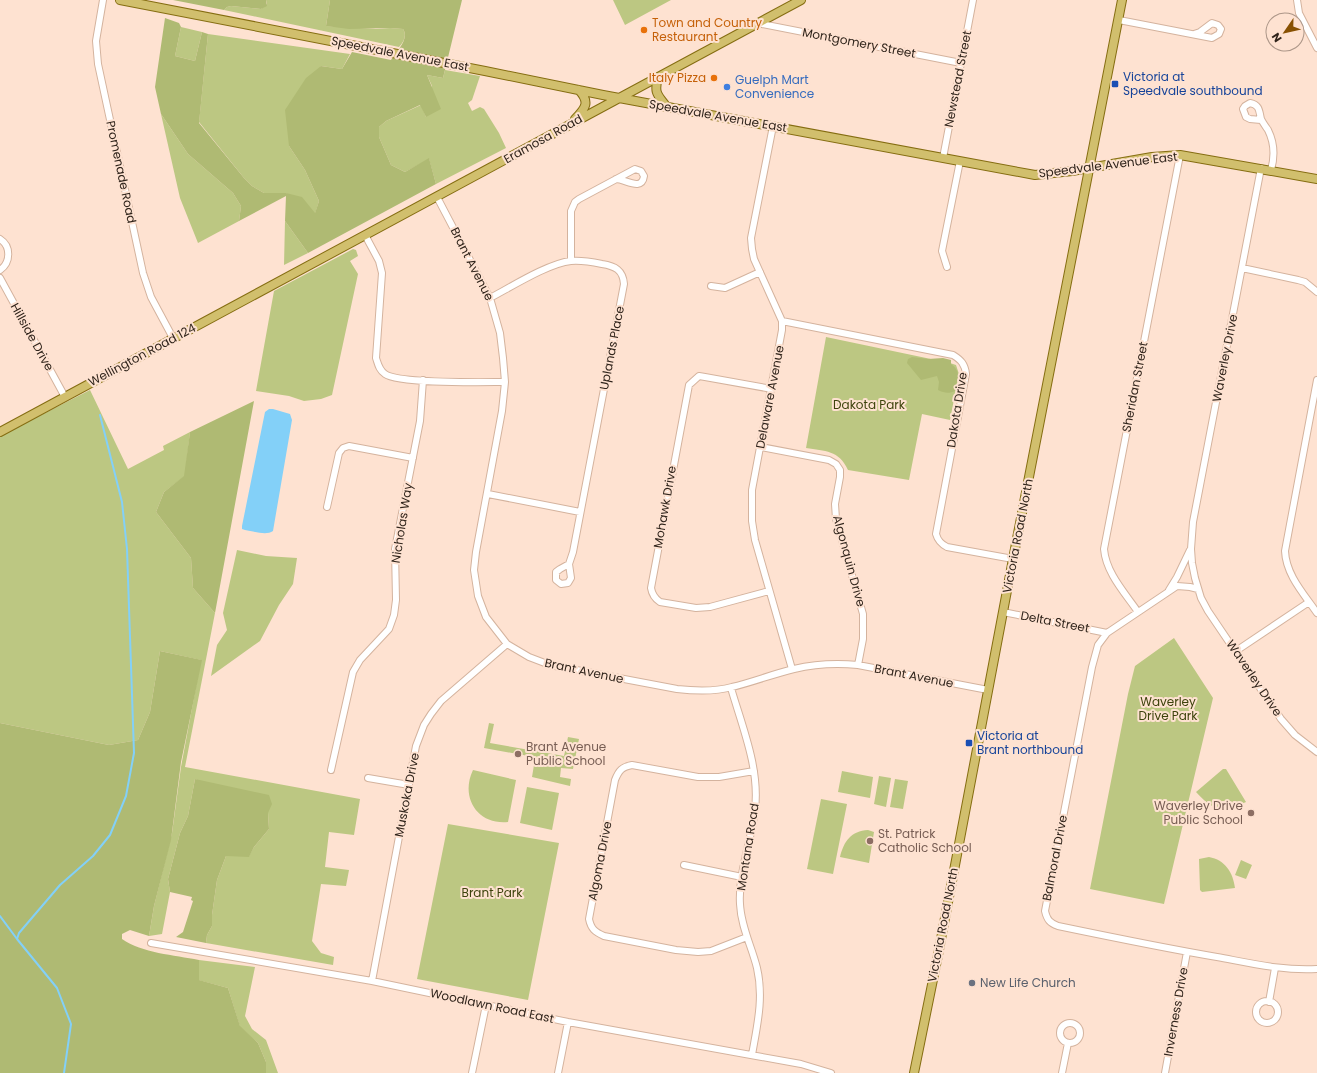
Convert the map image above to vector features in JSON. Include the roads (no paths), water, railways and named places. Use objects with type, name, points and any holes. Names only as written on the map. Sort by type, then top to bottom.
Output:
[{"type":"main road","name":"Speedvale Avenue East","points":[[120,0],[485,70],[619,98],[1035,175],[1089,169],[1152,158],[1180,155],[1317,179]]},
{"type":"main road","name":"Eramosa Road","points":[[284,278],[801,0]]},
{"type":"main road","name":"Victoria Road North","points":[[914,1073],[942,937],[988,690],[1122,0]]},
{"type":"main road","points":[[658,77],[655,88],[658,96],[666,106]]},
{"type":"main road","points":[[570,124],[585,108],[586,102],[584,96],[579,90]]},
{"type":"main road","name":"Wellington Road 124","points":[[0,432],[284,278]]},
{"type":"street","name":"Promenade Road","points":[[103,0],[96,41],[98,64],[143,273],[151,297],[173,338]]},
{"type":"street","name":"Newstead Street","points":[[943,158],[973,0]]},
{"type":"street","points":[[1297,0],[1300,12],[1317,48]]},
{"type":"street","points":[[1118,20],[1194,34]]},
{"type":"street","name":"Montgomery Street","points":[[758,23],[961,63]]},
{"type":"street","points":[[1261,120],[1272,141],[1274,153],[1271,170]]},
{"type":"street","name":"Delaware Avenue","points":[[773,126],[752,238],[752,249],[754,259],[782,321],[781,341],[752,490],[752,521],[754,540],[792,669]]},
{"type":"street","name":"Sheridan Street","points":[[1138,612],[1109,570],[1105,560],[1104,549],[1180,155]]},
{"type":"street","points":[[947,267],[942,251],[960,161]]},
{"type":"street","name":"Waverley Drive","points":[[1261,168],[1194,516],[1191,549],[1193,569],[1198,589],[1208,611],[1280,719],[1295,734],[1317,752]]},
{"type":"street","points":[[571,260],[571,211],[575,202],[616,179]]},
{"type":"street","name":"Brant Avenue","points":[[437,197],[490,298],[500,333],[504,358],[505,382],[502,411],[474,570],[478,596],[486,618],[507,644],[529,657],[550,665],[677,689],[707,691],[730,688],[792,669],[841,663],[988,690]]},
{"type":"street","points":[[365,235],[378,261],[382,273],[376,358],[379,367],[385,374],[395,377],[423,380],[505,382]]},
{"type":"street","points":[[0,239],[7,246],[8,254],[7,261],[0,270]]},
{"type":"street","name":"Uplands Place","points":[[490,298],[553,265],[571,260],[613,266],[622,273],[624,284],[573,552],[569,564]]},
{"type":"street","points":[[1242,268],[1298,280],[1317,292]]},
{"type":"street","points":[[711,286],[725,288],[760,272]]},
{"type":"street","name":"Hillside Drive","points":[[0,278],[65,397]]},
{"type":"street","name":"Dakota Drive","points":[[782,321],[953,355],[964,364],[966,374],[936,534],[938,540],[947,547],[1013,560]]},
{"type":"street","name":"Mohawk Drive","points":[[769,591],[725,604],[696,608],[660,602],[655,599],[651,588],[689,385],[699,376],[705,376],[772,390]]},
{"type":"street","name":"Nicholas Way","points":[[331,770],[353,672],[360,660],[389,629],[394,615],[396,600],[395,549],[420,421],[423,380]]},
{"type":"street","points":[[1317,380],[1285,551],[1289,571],[1317,613]]},
{"type":"street","points":[[327,507],[339,453],[343,448],[349,446],[413,458]]},
{"type":"street","name":"Algonquin Drive","points":[[761,447],[829,460],[836,464],[840,470],[835,504],[836,519],[863,614],[863,639],[858,665]]},
{"type":"street","points":[[488,494],[580,512]]},
{"type":"street","name":"Waverley Drive","points":[[1168,591],[1191,549]]},
{"type":"street","name":"Balmoral Drive","points":[[1198,589],[1176,586],[1107,633],[1098,645],[1092,667],[1045,911],[1046,916],[1052,924],[1058,926],[1187,952],[1276,968],[1303,970],[1317,969]]},
{"type":"street","points":[[1236,651],[1309,602]]},
{"type":"street","name":"Delta Street","points":[[1004,612],[1107,633]]},
{"type":"street","name":"Muskoka Drive","points":[[372,981],[416,746],[424,725],[441,701],[507,644]]},
{"type":"street","name":"Montana Road","points":[[730,688],[754,771],[756,793],[755,809],[742,877],[740,904],[747,937],[757,968],[760,986],[760,1006],[752,1055]]},
{"type":"street","name":"Algoma Drive","points":[[747,937],[710,950],[687,951],[604,936],[592,929],[589,920],[615,780],[619,771],[624,766],[632,765],[707,778],[754,771]]},
{"type":"street","points":[[368,778],[409,785]]},
{"type":"street","points":[[684,865],[742,877]]},
{"type":"street","name":"Woodlawn Road East","points":[[151,944],[372,981],[568,1022],[801,1064],[831,1073]]},
{"type":"street","name":"Inverness Drive","points":[[1165,1073],[1187,952]]},
{"type":"street","points":[[1269,1002],[1276,968]]},
{"type":"street","points":[[472,1073],[486,1004]]},
{"type":"street","points":[[558,1073],[568,1022]]},
{"type":"street","points":[[1062,1073],[1068,1043]]},
{"type":"water","points":[[269,409],[290,414],[292,420],[273,531],[263,533],[242,529],[242,526],[265,412]]},
{"type":"waterway","points":[[17,939],[19,933],[60,885],[93,856],[110,835],[126,796],[134,753],[127,549],[122,502],[100,415]]},
{"type":"waterway","points":[[0,916],[57,988],[71,1024],[64,1073]]},
{"type":"place","name":"Town and Country Restaurant","points":[[644,30]]},
{"type":"place","name":"Italy Pizza","points":[[714,78]]},
{"type":"place","name":"Victoria at Speedvale southbound","points":[[1115,84]]},
{"type":"place","name":"Guelph Mart Convenience","points":[[727,87]]},
{"type":"place","name":"Victoria at Brant northbound","points":[[969,743]]},
{"type":"place","name":"Brant Avenue Public School","points":[[518,754]]},
{"type":"place","name":"Waverley Drive Public School","points":[[1251,813]]},
{"type":"place","name":"St. Patrick Catholic School","points":[[870,841]]},
{"type":"place","name":"New Life Church","points":[[972,983]]},
{"type":"park label","name":"Dakota Park","points":[[869,405]]},
{"type":"park label","name":"Waverley Drive Park","points":[[1168,709]]},
{"type":"park label","name":"Brant Park","points":[[492,893]]}]
